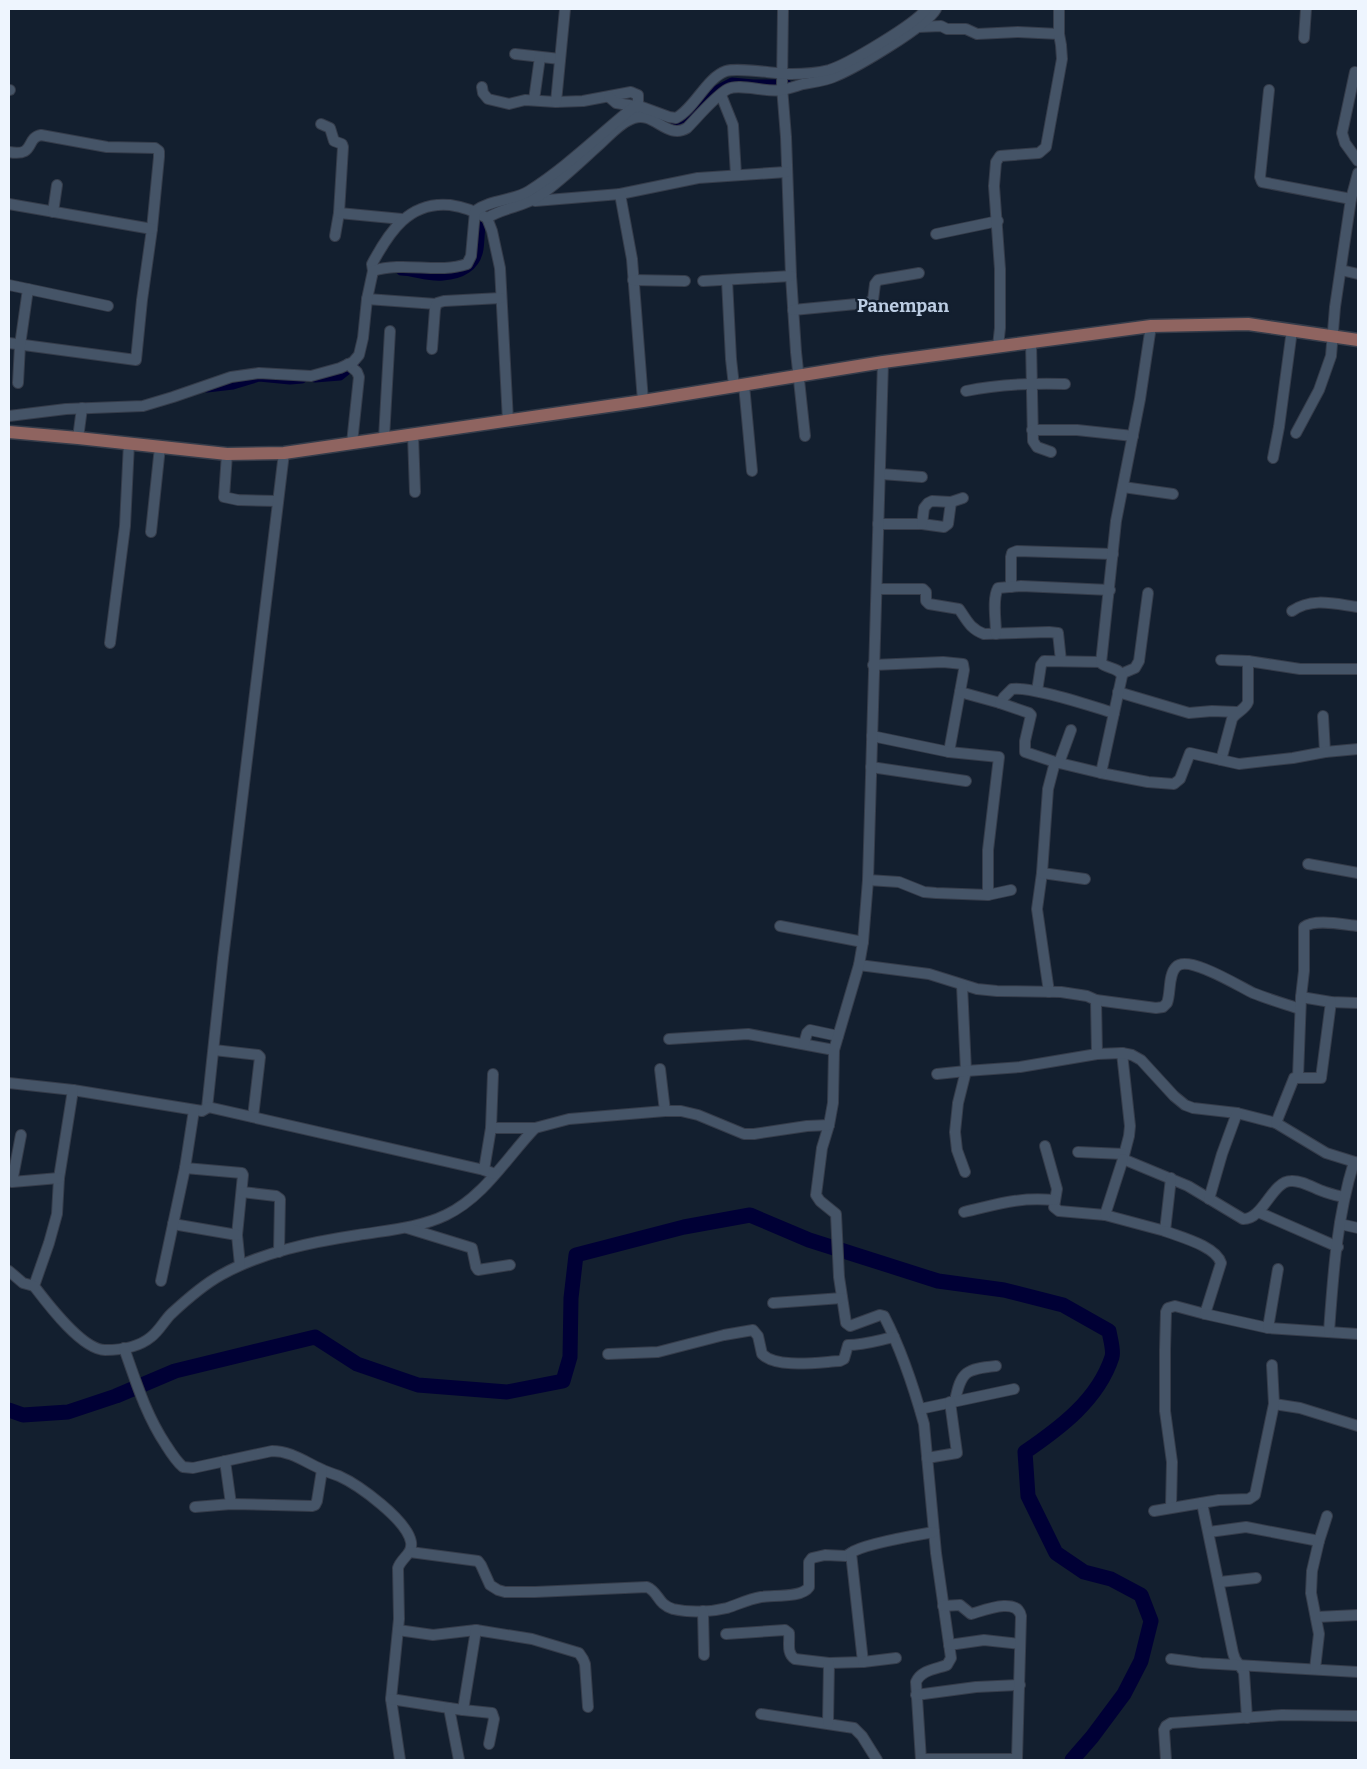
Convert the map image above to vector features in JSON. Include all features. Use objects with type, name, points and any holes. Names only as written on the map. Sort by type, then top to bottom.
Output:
[{"type":"main road","points":[[13,423],[78,438],[227,454],[284,454],[643,401],[883,362],[1151,326],[1248,324],[1358,340]]},
{"type":"street","points":[[556,102],[565,9]]},
{"type":"street","points":[[784,9],[782,82],[791,276],[805,436]]},
{"type":"street","points":[[482,87],[485,97],[509,104],[534,100],[556,102],[583,101],[609,97],[616,103],[638,111],[676,118],[716,78],[726,71],[782,82],[837,76],[877,49],[914,21],[926,9]]},
{"type":"street","points":[[638,111],[672,131],[681,131],[687,128],[728,89],[736,87],[764,91],[782,82],[829,70],[877,49],[918,27],[932,16],[936,9]]},
{"type":"street","points":[[998,346],[1000,328],[1000,269],[994,186],[998,158],[1010,154],[1039,153],[1046,147],[1062,59],[1059,9]]},
{"type":"street","points":[[1304,38],[1306,9]]},
{"type":"street","points":[[918,27],[941,26],[947,29],[966,29],[978,34],[1018,32],[1059,34]]},
{"type":"street","points":[[516,54],[560,59]]},
{"type":"street","points":[[534,100],[540,57]]},
{"type":"street","points":[[1355,72],[1342,133],[1345,143],[1358,161]]},
{"type":"street","points":[[1269,90],[1260,177],[1262,182],[1351,199]]},
{"type":"street","points":[[721,95],[733,125],[736,175]]},
{"type":"street","points":[[532,201],[553,186],[638,111]]},
{"type":"street","points":[[373,271],[391,266],[429,267],[467,264],[471,256],[481,215],[487,204],[512,198],[529,191],[638,111]]},
{"type":"street","points":[[321,124],[330,128],[334,141],[342,144],[344,147],[339,213],[335,236]]},
{"type":"street","points":[[9,152],[24,153],[37,136],[42,135],[107,146],[157,149],[160,157],[136,360],[9,343]]},
{"type":"street","points":[[351,367],[359,355],[372,299],[373,271],[371,266],[402,219],[420,208],[434,204],[454,206],[481,215],[532,201],[620,194],[698,178],[786,172]]},
{"type":"street","points":[[1296,433],[1319,390],[1329,365],[1341,270],[1353,218],[1351,199],[1358,173]]},
{"type":"street","points":[[52,212],[57,185]]},
{"type":"street","points":[[620,194],[632,259],[643,401]]},
{"type":"street","points":[[9,204],[152,229]]},
{"type":"street","points":[[339,213],[402,219]]},
{"type":"street","points":[[481,215],[499,259],[508,421]]},
{"type":"street","points":[[936,234],[998,221]]},
{"type":"street","points":[[1341,270],[1358,274]]},
{"type":"street","points":[[793,310],[868,303],[873,300],[875,284],[878,280],[919,273]]},
{"type":"street","points":[[703,281],[791,276]]},
{"type":"street","points":[[634,280],[685,281]]},
{"type":"street","points":[[727,280],[731,359],[739,386],[752,472]]},
{"type":"street","points":[[9,285],[108,306]]},
{"type":"street","points":[[18,383],[20,345],[28,289]]},
{"type":"street","points":[[372,299],[436,304],[444,301],[501,298]]},
{"type":"street","points":[[432,349],[436,304]]},
{"type":"street","points":[[1101,662],[1116,521],[1134,436],[1151,326]]},
{"type":"street","points":[[1272,458],[1279,427],[1292,330]]},
{"type":"street","points":[[384,438],[390,331]]},
{"type":"street","points":[[1031,342],[1032,430],[1034,444],[1051,452]]},
{"type":"street","points":[[883,362],[868,880],[863,942],[859,965],[834,1050],[833,1103],[822,1148],[816,1195],[820,1201],[836,1213],[838,1267],[848,1325],[852,1326],[883,1314],[894,1337],[924,1424],[934,1532],[943,1606],[949,1645],[950,1658],[949,1664],[920,1675],[916,1682],[921,1760],[1019,1760],[1022,1616],[1020,1610],[1014,1606],[1006,1606],[971,1614],[960,1604],[943,1606]]},
{"type":"street","points":[[13,423],[82,411],[143,406],[231,377],[259,373],[311,376],[351,367]]},
{"type":"street","points":[[351,367],[358,374],[359,380],[352,443]]},
{"type":"street","points":[[966,391],[990,386],[1032,383],[1065,384]]},
{"type":"street","points":[[78,438],[82,411]]},
{"type":"street","points":[[1032,430],[1077,430],[1134,436]]},
{"type":"street","points":[[414,435],[415,492]]},
{"type":"street","points":[[110,643],[125,526],[129,443]]},
{"type":"street","points":[[151,532],[160,447]]},
{"type":"street","points":[[227,454],[224,497],[238,500],[278,501]]},
{"type":"street","points":[[9,1083],[73,1090],[194,1110],[204,1110],[208,1106],[222,958],[284,454]]},
{"type":"street","points":[[881,474],[922,476]]},
{"type":"street","points":[[1123,488],[1172,494]]},
{"type":"street","points":[[922,524],[924,508],[928,503],[951,502],[963,498]]},
{"type":"street","points":[[878,524],[922,524],[941,528],[947,526],[951,502]]},
{"type":"street","points":[[1011,587],[1011,555],[1017,551],[1113,554]]},
{"type":"street","points":[[996,634],[997,590],[1000,587],[1110,590]]},
{"type":"street","points":[[877,590],[923,590],[926,592],[926,601],[929,604],[958,608],[969,625],[977,632],[984,634],[1058,633],[1061,661]]},
{"type":"street","points":[[1121,674],[1135,668],[1139,661],[1148,593]]},
{"type":"street","points":[[1292,611],[1299,606],[1323,602],[1358,607]]},
{"type":"street","points":[[1037,691],[1042,662],[1046,660],[1101,662],[1103,665],[1118,670],[1121,674]]},
{"type":"street","points":[[1221,660],[1300,669],[1358,669]]},
{"type":"street","points":[[1221,760],[1232,720],[1237,712],[1246,706],[1248,702],[1248,662]]},
{"type":"street","points":[[873,665],[962,663],[964,667],[949,752]]},
{"type":"street","points":[[1100,772],[1121,674]]},
{"type":"street","points":[[1000,703],[1015,688],[1037,691],[1114,712]]},
{"type":"street","points":[[960,692],[1029,712],[1031,715],[1025,741],[1025,752],[1057,763],[1148,782],[1176,783],[1180,779],[1189,753],[1239,764],[1250,764],[1325,752],[1358,749]]},
{"type":"street","points":[[1118,692],[1190,713],[1212,711],[1237,712]]},
{"type":"street","points":[[1323,716],[1325,752]]},
{"type":"street","points":[[1049,992],[1037,909],[1042,872],[1048,789],[1071,730]]},
{"type":"street","points":[[872,736],[949,752],[997,756],[1000,758],[988,850],[988,895]]},
{"type":"street","points":[[871,767],[966,781]]},
{"type":"street","points":[[1308,864],[1358,872]]},
{"type":"street","points":[[1042,872],[1085,879]]},
{"type":"street","points":[[868,880],[899,882],[928,892],[988,895],[1011,890]]},
{"type":"street","points":[[1298,1077],[1305,926],[1318,923],[1358,926]]},
{"type":"street","points":[[780,926],[863,942]]},
{"type":"street","points":[[859,965],[928,974],[962,985],[997,991],[1075,994],[1096,1000],[1156,1008],[1167,1004],[1174,969],[1186,963],[1200,967],[1254,993],[1300,1010]]},
{"type":"street","points":[[962,985],[966,1071],[958,1103],[955,1132],[957,1150],[965,1172]]},
{"type":"street","points":[[1301,997],[1331,1002],[1358,1002]]},
{"type":"street","points":[[1096,1000],[1097,1054]]},
{"type":"street","points":[[1276,1123],[1293,1079],[1298,1077],[1321,1078],[1331,1002]]},
{"type":"street","points":[[804,1044],[807,1033],[810,1030],[838,1036]]},
{"type":"street","points":[[669,1039],[748,1034],[834,1050]]},
{"type":"street","points":[[214,1050],[258,1055],[260,1057],[253,1117]]},
{"type":"street","points":[[937,1074],[1020,1068],[1097,1054],[1122,1053],[1132,1055],[1141,1060],[1174,1096],[1185,1105],[1193,1108],[1237,1113],[1276,1123],[1326,1153],[1356,1162],[1344,1197],[1329,1332]]},
{"type":"street","points":[[1105,1215],[1129,1136],[1130,1126],[1122,1053]]},
{"type":"street","points":[[660,1069],[665,1111]]},
{"type":"street","points":[[484,1170],[491,1128],[493,1074]]},
{"type":"street","points":[[34,1286],[57,1214],[59,1178],[73,1090]]},
{"type":"street","points":[[208,1106],[495,1174]]},
{"type":"street","points":[[161,1281],[185,1168],[194,1110]]},
{"type":"street","points":[[491,1128],[535,1128],[569,1119],[665,1111],[681,1111],[698,1115],[744,1134],[829,1125]]},
{"type":"street","points":[[1209,1199],[1222,1154],[1237,1113]]},
{"type":"street","points":[[9,1271],[23,1283],[34,1286],[60,1318],[87,1344],[101,1350],[124,1348],[139,1344],[151,1337],[188,1298],[220,1275],[240,1265],[279,1252],[328,1240],[407,1228],[447,1215],[467,1201],[495,1174],[535,1128]]},
{"type":"street","points":[[21,1135],[10,1182],[59,1178]]},
{"type":"street","points":[[1045,1146],[1057,1189],[1054,1207],[1059,1211],[1105,1215],[1165,1232],[1203,1246],[1220,1260],[1220,1268],[1205,1314]]},
{"type":"street","points":[[1078,1152],[1123,1156],[1171,1178],[1243,1219],[1251,1218],[1288,1181],[1295,1181],[1326,1193],[1344,1197]]},
{"type":"street","points":[[185,1168],[242,1173],[244,1178],[236,1234],[240,1265]]},
{"type":"street","points":[[1165,1232],[1171,1178]]},
{"type":"street","points":[[242,1192],[276,1196],[280,1199],[279,1252]]},
{"type":"street","points":[[964,1212],[1012,1200],[1032,1198],[1054,1200]]},
{"type":"street","points":[[1258,1212],[1338,1246]]},
{"type":"street","points":[[173,1224],[236,1234]]},
{"type":"street","points":[[1340,1224],[1358,1228]]},
{"type":"street","points":[[407,1228],[472,1248],[478,1270],[510,1265]]},
{"type":"street","points":[[1268,1328],[1278,1269]]},
{"type":"street","points":[[773,1303],[842,1298]]},
{"type":"street","points":[[1171,1507],[1172,1462],[1166,1411],[1166,1312],[1170,1307],[1175,1306],[1268,1328],[1358,1334]]},
{"type":"street","points":[[608,1354],[658,1352],[724,1335],[753,1330],[758,1336],[762,1354],[770,1359],[788,1363],[840,1361],[844,1359],[848,1345],[859,1346],[894,1337]]},
{"type":"street","points":[[124,1348],[140,1396],[149,1416],[164,1442],[183,1467],[193,1468],[272,1451],[293,1455],[355,1486],[388,1510],[408,1534],[411,1541],[410,1552],[398,1568],[398,1630],[391,1699],[400,1760]]},
{"type":"street","points":[[1154,1511],[1202,1502],[1242,1500],[1256,1495],[1274,1404],[1272,1365]]},
{"type":"street","points":[[927,1458],[957,1454],[952,1401],[959,1382],[965,1373],[977,1368],[996,1366]]},
{"type":"street","points":[[920,1408],[1014,1388]]},
{"type":"street","points":[[1274,1404],[1300,1408],[1358,1426]]},
{"type":"street","points":[[225,1461],[231,1504]]},
{"type":"street","points":[[195,1507],[231,1504],[314,1506],[317,1501],[322,1470]]},
{"type":"street","points":[[1202,1502],[1220,1582],[1233,1653],[1236,1662],[1240,1664],[1245,1680],[1247,1718]]},
{"type":"street","points":[[1315,1669],[1319,1634],[1310,1593],[1313,1565],[1327,1516]]},
{"type":"street","points":[[1209,1532],[1246,1527],[1319,1541]]},
{"type":"street","points":[[410,1552],[478,1561],[482,1565],[490,1585],[498,1590],[535,1592],[648,1587],[653,1590],[659,1601],[672,1608],[685,1611],[703,1611],[722,1609],[761,1597],[803,1592],[809,1587],[810,1562],[812,1558],[825,1555],[846,1556],[855,1550],[867,1546],[934,1532]]},
{"type":"street","points":[[851,1553],[863,1662]]},
{"type":"street","points":[[1220,1582],[1256,1578]]},
{"type":"street","points":[[703,1611],[704,1655]]},
{"type":"street","points":[[1316,1617],[1358,1615]]},
{"type":"street","points":[[398,1630],[433,1635],[476,1630],[532,1639],[580,1654],[584,1664],[588,1707]]},
{"type":"street","points":[[463,1710],[476,1630]]},
{"type":"street","points":[[726,1634],[785,1630],[789,1632],[789,1651],[792,1657],[800,1660],[830,1663],[896,1658]]},
{"type":"street","points":[[949,1645],[984,1640],[1020,1644]]},
{"type":"street","points":[[1171,1659],[1201,1663],[1358,1672]]},
{"type":"street","points":[[828,1723],[830,1663]]},
{"type":"street","points":[[916,1696],[976,1687],[1020,1685]]},
{"type":"street","points":[[391,1699],[492,1713],[494,1719],[489,1744]]},
{"type":"street","points":[[449,1708],[459,1760]]},
{"type":"street","points":[[761,1714],[849,1727],[858,1732],[877,1760]]},
{"type":"street","points":[[1166,1760],[1164,1730],[1168,1724],[1193,1720],[1282,1715],[1358,1716]]},
{"type":"waterway","points":[[655,117],[671,124],[685,122],[713,92],[732,82],[787,84]]},
{"type":"waterway","points":[[401,271],[438,276],[456,274],[467,269],[475,261],[479,249],[481,224],[485,211],[507,203]]},
{"type":"waterway","points":[[315,378],[340,376],[355,364]]},
{"type":"waterway","points":[[207,388],[233,385],[259,377],[290,380],[302,379]]},
{"type":"waterway","points":[[9,1410],[23,1415],[68,1412],[116,1396],[175,1371],[315,1337],[357,1364],[418,1385],[507,1392],[563,1381],[570,1357],[571,1298],[576,1255],[684,1227],[750,1215],[809,1240],[938,1281],[1004,1290],[1063,1305],[1109,1331],[1112,1357],[1106,1372],[1088,1400],[1064,1423],[1025,1452],[1028,1496],[1056,1553],[1084,1572],[1111,1579],[1141,1595],[1151,1621],[1141,1661],[1124,1694],[1072,1760]]},
{"type":"district","name":"Panempan","points":[[903,306]]}]
